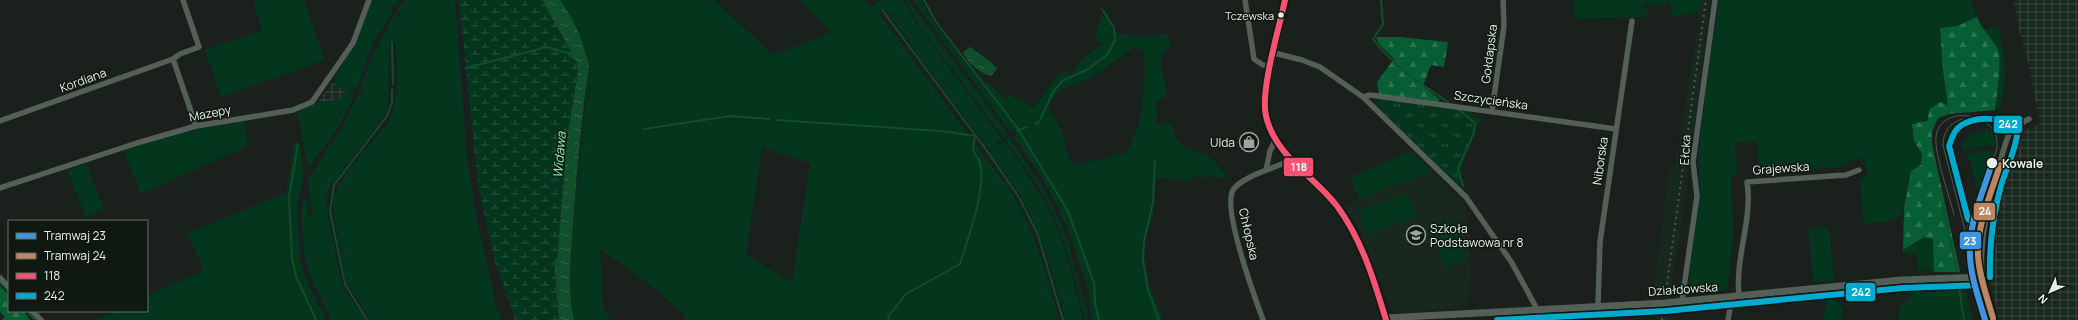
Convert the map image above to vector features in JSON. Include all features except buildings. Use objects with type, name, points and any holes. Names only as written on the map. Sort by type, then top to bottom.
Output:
[{"type":"street","name":"Kordiana","points":[[0,121],[173,59],[180,54],[199,47],[183,0]]},
{"type":"street","name":"Mazepy","points":[[0,188],[137,143],[196,126],[293,110],[312,102],[353,43],[369,0]]},
{"type":"street","points":[[1245,0],[1254,59],[1263,65],[1271,66]]},
{"type":"street","points":[[1285,0],[1264,97],[1264,110],[1269,131],[1275,141],[1290,158],[1336,205],[1347,222],[1366,259],[1386,319]]},
{"type":"street","name":"Gołdapska","points":[[1492,112],[1504,26],[1503,0]]},
{"type":"street","name":"Ełcka","points":[[1682,301],[1697,196],[1693,162],[1715,0]]},
{"type":"street","name":"Niborska","points":[[1598,305],[1600,242],[1632,21]]},
{"type":"street","points":[[1274,53],[1302,60],[1320,67],[1363,97],[1466,197],[1508,257],[1539,310],[1543,320]]},
{"type":"street","points":[[173,59],[196,126]]},
{"type":"street","name":"Szczycieńska","points":[[1363,97],[1370,95],[1616,129]]},
{"type":"street","points":[[1993,320],[1982,276],[1981,254],[1984,221],[2012,128],[2029,119]]},
{"type":"street","points":[[1266,170],[1270,151],[1275,141]]},
{"type":"street","name":"Chłopska","points":[[1263,320],[1236,236],[1230,198],[1233,190],[1239,183],[1284,163],[1290,158]]},
{"type":"street","name":"Grajewska","points":[[1735,296],[1747,206],[1747,182],[1846,176],[1859,170]]},
{"type":"street","name":"Działdowska","points":[[1386,319],[1682,301],[1902,280],[1982,276]]},
{"type":"street","points":[[0,278],[8,286]]},
{"type":"street","points":[[1728,320],[1735,296]]},
{"type":"street","points":[[33,312],[41,320]]},
{"type":"shaded area","points":[[1702,0],[1710,0],[1686,195],[1670,297],[1655,298],[1655,285],[1669,167],[1675,167]]},
{"type":"shaded area","points":[[2013,0],[2078,0],[2078,320],[1999,320],[1990,281],[1988,260],[1991,221],[1997,197],[2005,191],[2005,185],[2002,180],[2014,140],[2022,130],[2040,124],[2027,57]]},
{"type":"shaded area","points":[[333,82],[346,91],[341,99],[317,103]]},
{"type":"shaded area","name":"Szkoła Podstawowa nr 8","points":[[1411,151],[1464,204],[1469,229],[1471,265],[1468,305],[1462,304],[1461,308],[1393,313],[1360,231],[1344,205],[1359,199],[1350,177]]},
{"type":"shaded area","points":[[1657,306],[1672,306],[1670,320],[1655,320]]},
{"type":"green space","points":[[253,0],[304,0],[325,60],[221,97],[205,50],[262,31]]},
{"type":"green space","points":[[371,0],[400,0],[396,7],[395,4],[391,4],[392,13],[373,44],[356,89],[350,88],[350,90],[355,92],[341,122],[310,166],[308,166],[297,112],[314,104],[341,99],[346,91],[333,82],[359,34]]},
{"type":"green space","points":[[404,0],[455,0],[467,157],[476,214],[497,309],[502,320],[371,320],[346,282],[335,223],[333,206],[335,193],[348,170],[391,119],[397,92],[396,43],[389,44],[388,108],[385,115],[330,187],[327,194],[327,210],[342,286],[365,320],[331,320],[311,278],[305,259],[301,216],[303,197],[306,200],[308,217],[312,215],[308,181],[345,123],[359,93],[364,95],[365,93],[359,90],[372,57],[395,13],[401,18],[403,16],[396,11]]},
{"type":"green space","points":[[459,0],[542,0],[576,60],[578,71],[568,132],[557,258],[554,261],[559,320],[515,320],[494,259],[478,184]]},
{"type":"green space","points":[[560,0],[714,0],[773,55],[833,32],[799,0],[864,0],[871,7],[881,0],[904,0],[917,25],[1002,139],[995,144],[997,146],[1004,141],[1045,203],[1063,245],[1083,320],[1065,320],[1053,275],[1037,230],[1020,195],[989,151],[993,148],[988,149],[886,10],[879,14],[1014,196],[1029,226],[1041,256],[1059,320],[684,320],[686,316],[652,286],[600,249],[603,304],[610,320],[574,320],[571,308],[570,280],[576,194],[589,67],[567,9]],"holes":[[[762,147],[810,163],[792,282],[746,255]]]},
{"type":"green space","points":[[906,0],[908,0],[990,109],[1008,135],[1004,138],[918,24]]},
{"type":"green space","points":[[913,0],[921,0],[927,12],[942,34],[984,85],[987,82],[1009,102],[1005,92],[1034,108],[1058,74],[1066,71],[1071,75],[1083,58],[1103,43],[1094,38],[1101,17],[1105,16],[1110,21],[1113,32],[1137,37],[1168,34],[1171,47],[1166,50],[1160,63],[1168,96],[1156,102],[1157,125],[1170,123],[1176,138],[1182,145],[1202,153],[1213,160],[1227,178],[1193,176],[1193,181],[1156,178],[1154,181],[1153,214],[1145,240],[1144,261],[1149,285],[1163,320],[1093,320],[1089,302],[1090,295],[1083,271],[1079,265],[1071,238],[1058,207],[1041,177],[1014,137],[1018,132],[1016,129],[1013,131],[1009,130]],"holes":[[[1135,47],[1144,51],[1145,76],[1140,117],[1137,130],[1126,153],[1074,165],[1068,155],[1062,132],[1049,108],[1054,96],[1065,88],[1091,78]]]},
{"type":"green space","points":[[1575,0],[1702,0],[1700,12],[1672,17],[1670,3],[1643,5],[1651,17],[1574,19]]},
{"type":"green space","points":[[1720,0],[1971,0],[1977,17],[1957,26],[1940,28],[1943,71],[1948,106],[1927,121],[1914,141],[1922,154],[1921,165],[1911,171],[1904,208],[1896,220],[1864,224],[1860,181],[1868,173],[1864,161],[1858,157],[1840,167],[1760,174],[1757,141],[1735,142],[1737,175],[1731,176],[1733,238],[1727,290],[1687,294],[1700,194],[1698,154],[1712,45]]},
{"type":"green space","points":[[1977,17],[1999,53],[1998,87],[1995,110],[1949,114],[1938,118],[1932,132],[1932,144],[1960,272],[1934,272],[1933,239],[1924,237],[1903,250],[1904,208],[1911,171],[1921,165],[1922,154],[1914,141],[1912,124],[1927,121],[1930,109],[1940,102],[1948,106],[1943,71],[1940,28],[1957,26]]},
{"type":"green space","points":[[1999,26],[2006,69],[2001,109],[1995,110],[1999,70],[1982,29]]},
{"type":"green space","points":[[1376,37],[1400,37],[1448,42],[1444,67],[1431,65],[1423,86],[1439,99],[1439,102],[1379,94],[1377,82],[1394,59],[1379,44]]},
{"type":"green space","points":[[1379,98],[1471,111],[1472,116],[1482,119],[1476,127],[1476,131],[1464,159],[1460,181],[1461,188],[1375,104]]},
{"type":"green space","points":[[1968,119],[1980,121],[1964,128],[1957,135],[1954,145],[1954,152],[1947,154],[1946,136],[1948,131],[1961,121]]},
{"type":"green space","points":[[244,121],[248,146],[141,194],[123,150],[207,126]]},
{"type":"green space","points":[[1986,130],[1992,130],[1996,141],[1995,147],[1990,145],[1963,150],[1962,144],[1969,135]]},
{"type":"green space","points":[[1009,137],[1047,194],[1067,238],[1089,320],[1085,320],[1069,259],[1053,215],[1037,185],[1005,140]]},
{"type":"green space","points":[[294,142],[300,143],[304,176],[297,206],[300,259],[305,276],[326,320],[95,320],[113,312],[148,312],[148,296],[204,270],[187,234],[279,195],[286,195]]},
{"type":"green space","points":[[1989,150],[1995,151],[1985,170],[1978,192],[1970,160],[1968,160],[1967,157],[1971,153]]},
{"type":"green space","points":[[1411,151],[1432,171],[1359,199],[1350,177]]},
{"type":"green space","points":[[86,163],[104,209],[86,217],[67,170]]},
{"type":"green space","points":[[1407,193],[1416,217],[1368,235],[1358,211]]},
{"type":"green space","points":[[1453,219],[1466,260],[1444,267],[1431,226]]},
{"type":"green space","points":[[1829,228],[1834,281],[1814,282],[1808,229]]},
{"type":"green space","points":[[1924,237],[1933,239],[1934,272],[1931,272],[1929,268],[1918,273],[1917,253],[1903,254],[1903,250]]},
{"type":"green space","points":[[1959,281],[1960,286],[1965,286],[1973,320],[1898,320],[1900,308],[1917,287]]},
{"type":"green space","points":[[0,286],[8,294],[8,312],[25,312],[30,320],[2,320],[5,317],[0,312]]},
{"type":"green space","points":[[1828,292],[1843,309],[1841,320],[1823,320]]},
{"type":"water","points":[[542,0],[560,0],[578,32],[589,67],[580,146],[571,261],[570,285],[574,320],[559,320],[554,261],[557,258],[568,132],[578,71],[576,60],[568,56],[569,52],[571,51]]},
{"type":"water","points":[[970,47],[988,59],[997,69],[991,76],[978,70],[968,60],[963,52]]},
{"type":"waterway","points":[[924,0],[936,22],[1018,129],[1068,211],[1094,283],[1095,303],[1099,320]]},
{"type":"waterway","points":[[1381,0],[1383,24],[1373,39],[1398,66],[1448,102]]},
{"type":"waterway","points":[[1035,124],[1039,122],[1053,92],[1062,81],[1088,69],[1107,55],[1115,40],[1114,28],[1102,9]]},
{"type":"waterway","points":[[883,11],[987,151],[1020,199],[1038,235],[1063,320]]},
{"type":"waterway","points":[[392,43],[393,84]]},
{"type":"waterway","points":[[466,68],[547,47],[571,54]]},
{"type":"waterway","points":[[367,320],[345,284],[330,211],[334,185],[387,116],[392,103],[392,90]]},
{"type":"waterway","points":[[1458,109],[1475,123],[1474,133],[1458,168],[1463,186]]},
{"type":"waterway","points":[[644,129],[730,116],[769,119]]},
{"type":"waterway","points":[[777,120],[941,131],[975,136],[973,150],[980,164],[981,186],[979,200],[960,264],[906,294],[888,317],[889,320]]},
{"type":"waterway","points":[[1016,131],[1027,127]]},
{"type":"waterway","points":[[298,144],[289,197],[292,258],[296,276],[316,320]]},
{"type":"waterway","points":[[1155,161],[1153,203],[1144,241],[1143,259],[1148,290],[1159,320]]},
{"type":"waterway","points":[[1942,203],[1957,272]]},
{"type":"waterway","points":[[1958,281],[1964,320]]},
{"type":"waterway","points":[[0,282],[8,291]]},
{"type":"waterway","points":[[28,312],[35,320]]},
{"type":"tram line","points":[[1954,215],[1937,154],[1936,137],[1939,127],[1947,120],[1956,116],[1967,116],[1978,119],[1987,124],[1994,132],[1997,142],[1992,163]]},
{"type":"tram line","points":[[1963,119],[1954,122],[1948,128],[1944,136],[1943,145],[1966,234],[1967,266]]},
{"type":"tram line","points":[[1971,223],[1985,173],[1994,157]]},
{"type":"tram line","points":[[1950,162],[1958,177],[1964,194],[1968,229]]},
{"type":"tram line","name":"23","points":[[1985,320],[1972,272],[1970,244],[1974,220],[1992,163]]},
{"type":"tram line","name":"24","points":[[1993,318],[1980,271],[1978,243],[1985,209],[2000,165]]},
{"type":"railway","points":[[1662,320],[1706,0]]},
{"type":"transit line","name":"118","points":[[1285,0],[1268,76],[1265,105],[1266,116],[1271,130],[1286,154],[1328,195],[1346,219],[1354,233],[1366,261],[1386,320]]},
{"type":"transit line","name":"242","points":[[1976,226],[1968,219],[1949,146],[1953,135],[1963,124],[1980,119],[1999,120],[2013,128],[2017,135],[2013,153],[2002,182],[1996,206],[1992,229],[1990,277]]},
{"type":"transit line","name":"242","points":[[1497,320],[1665,311],[1903,288],[1982,285]]},
{"type":"place","name":"Tczewska","points":[[1281,15]]},
{"type":"place","name":"Ulda","points":[[1249,142]]},
{"type":"place","name":"Kowale","points":[[1992,163]]},
{"type":"place","name":"Szkoła Podstawowa nr 8","points":[[1416,235]]},
{"type":"water label","name":"Widawa","points":[[559,155]]}]
